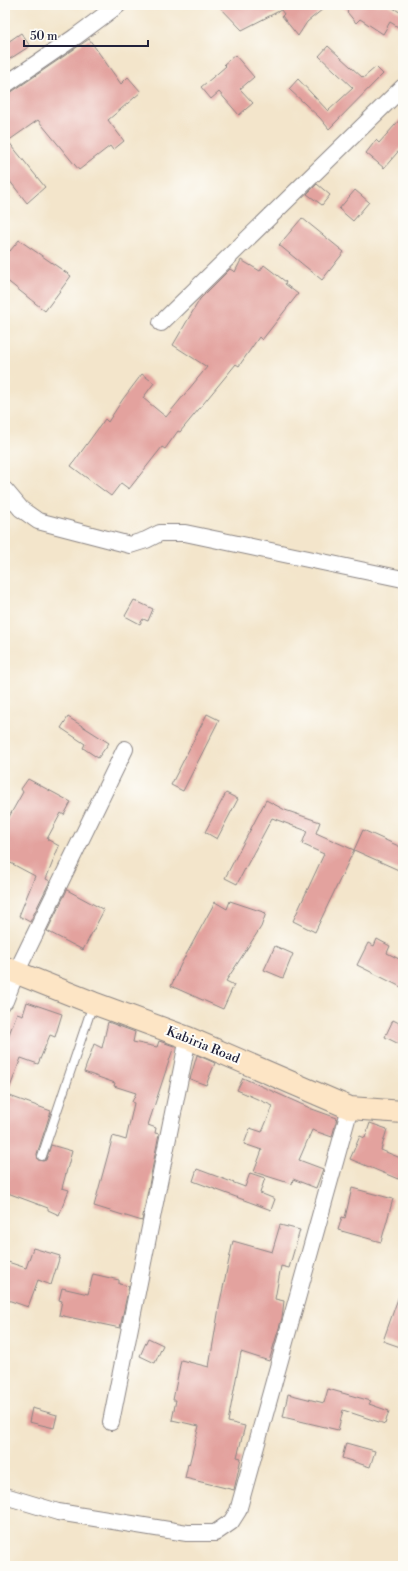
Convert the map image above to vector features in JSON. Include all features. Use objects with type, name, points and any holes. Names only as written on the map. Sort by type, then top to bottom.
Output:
[{"type":"main road","name":"Kabiria Road","points":[[10,971],[188,1038],[350,1108],[403,1112]]},
{"type":"street","points":[[5,85],[75,37],[118,5]]},
{"type":"street","points":[[161,322],[403,87]]},
{"type":"street","points":[[5,490],[21,509],[38,521],[130,544],[146,540],[160,533],[185,533],[403,579]]},
{"type":"street","points":[[5,1001],[10,971],[125,749]]},
{"type":"street","points":[[111,1422],[188,1038]]},
{"type":"street","points":[[5,1496],[58,1512],[187,1533],[215,1533],[231,1522],[238,1511],[350,1108]]},
{"type":"lane","points":[[42,1156],[93,1003]]},
{"type":"building","points":[[218,5],[328,5],[307,22],[298,36],[282,16],[284,14],[281,10],[242,30]]},
{"type":"building","points":[[340,5],[388,5],[403,14],[403,30],[390,22],[383,34],[360,19],[356,23],[347,12],[348,11]]},
{"type":"building","points":[[21,33],[30,46],[5,62],[5,44]]},
{"type":"building","points":[[89,39],[121,84],[128,77],[141,92],[108,120],[124,141],[113,150],[110,146],[79,170],[38,120],[8,141],[45,187],[27,203],[5,175],[5,94],[10,93]]},
{"type":"building","points":[[328,46],[363,78],[376,67],[383,74],[329,129],[320,118],[289,89],[298,79],[328,111],[353,88],[319,56]]},
{"type":"building","points":[[235,55],[254,77],[240,89],[253,103],[239,115],[219,92],[211,99],[201,87],[226,66],[224,64]]},
{"type":"building","points":[[403,116],[403,146],[384,168],[366,153],[376,140],[379,143]]},
{"type":"building","points":[[317,184],[330,195],[322,205],[307,194]]},
{"type":"building","points":[[355,190],[369,202],[353,221],[339,209]]},
{"type":"building","points":[[302,218],[344,252],[322,280],[279,245]]},
{"type":"building","points":[[19,240],[71,276],[45,311],[5,279],[5,247],[10,251]]},
{"type":"building","points":[[241,260],[260,271],[264,265],[286,282],[285,284],[298,294],[262,340],[259,337],[239,366],[236,364],[180,432],[178,431],[165,449],[162,447],[129,489],[121,483],[111,496],[71,466],[105,419],[108,422],[142,374],[154,383],[143,398],[166,417],[207,367],[173,345],[200,299],[230,269],[235,272]]},
{"type":"building","points":[[134,600],[153,609],[148,621],[143,619],[140,624],[125,616]]},
{"type":"building","points":[[207,714],[219,720],[183,791],[171,785]]},
{"type":"building","points":[[68,717],[109,743],[98,758],[83,748],[85,744],[61,728]]},
{"type":"building","points":[[28,779],[71,802],[64,815],[61,813],[47,839],[59,846],[46,879],[50,881],[30,922],[19,916],[35,876],[5,860],[5,824],[23,792],[21,789]]},
{"type":"building","points":[[226,793],[238,799],[217,839],[205,832]]},
{"type":"building","points":[[266,800],[285,810],[320,822],[316,833],[354,850],[315,932],[293,921],[324,854],[302,844],[307,831],[272,818],[237,884],[225,878]]},
{"type":"building","points":[[363,830],[403,848],[403,872],[354,850]]},
{"type":"building","points":[[67,890],[104,910],[83,950],[47,931]]},
{"type":"building","points":[[230,901],[266,913],[261,927],[226,981],[234,985],[223,1009],[171,986],[181,964],[215,902],[227,909]]},
{"type":"building","points":[[377,939],[390,946],[387,953],[403,961],[403,988],[357,965],[368,943],[374,946]]},
{"type":"building","points":[[275,946],[293,954],[283,978],[264,970]]},
{"type":"building","points":[[27,1002],[62,1014],[55,1037],[50,1035],[38,1064],[21,1058],[7,1095],[51,1111],[37,1154],[38,1160],[46,1160],[51,1145],[72,1151],[62,1188],[69,1190],[59,1215],[48,1210],[48,1208],[5,1192],[5,1045],[17,1013],[23,1015]]},
{"type":"building","points":[[393,1020],[403,1025],[403,1046],[385,1037]]},
{"type":"building","points":[[108,1022],[135,1032],[133,1042],[157,1047],[159,1041],[174,1046],[148,1125],[156,1128],[155,1133],[159,1134],[142,1221],[94,1206],[113,1136],[126,1140],[134,1103],[132,1102],[136,1093],[114,1086],[115,1083],[84,1072],[94,1044],[102,1048]]},
{"type":"building","points":[[197,1055],[215,1063],[206,1085],[190,1079]]},
{"type":"building","points":[[243,1078],[312,1109],[337,1118],[332,1137],[312,1130],[299,1160],[323,1169],[316,1188],[293,1179],[292,1184],[254,1172],[262,1150],[244,1144],[250,1128],[262,1132],[273,1106],[237,1090]]},
{"type":"building","points":[[370,1123],[387,1129],[381,1150],[403,1159],[403,1180],[350,1159],[360,1136],[365,1138]]},
{"type":"building","points":[[197,1169],[245,1187],[250,1173],[265,1178],[260,1193],[275,1199],[271,1210],[193,1181]]},
{"type":"building","points":[[352,1188],[393,1199],[381,1242],[338,1230],[342,1217],[345,1218]]},
{"type":"building","points":[[280,1225],[300,1230],[289,1268],[281,1266],[275,1299],[284,1301],[282,1318],[269,1361],[241,1352],[228,1422],[245,1426],[237,1457],[241,1458],[234,1490],[185,1478],[199,1426],[172,1420],[176,1400],[173,1400],[181,1360],[209,1367],[220,1302],[233,1241],[272,1252]]},
{"type":"building","points":[[33,1248],[60,1256],[51,1285],[38,1280],[28,1307],[5,1299],[5,1261],[26,1268]]},
{"type":"building","points":[[93,1274],[119,1280],[119,1284],[129,1286],[120,1328],[59,1315],[62,1301],[59,1300],[62,1288],[88,1294]]},
{"type":"building","points":[[401,1290],[403,1290],[403,1348],[383,1341]]},
{"type":"building","points":[[148,1338],[163,1345],[155,1363],[140,1356]]},
{"type":"building","points":[[328,1389],[371,1401],[369,1404],[389,1411],[385,1424],[343,1410],[338,1430],[283,1417],[288,1394],[324,1403]]},
{"type":"building","points":[[32,1408],[57,1415],[54,1428],[29,1422]]},
{"type":"building","points":[[346,1443],[375,1451],[370,1467],[342,1458]]}]
